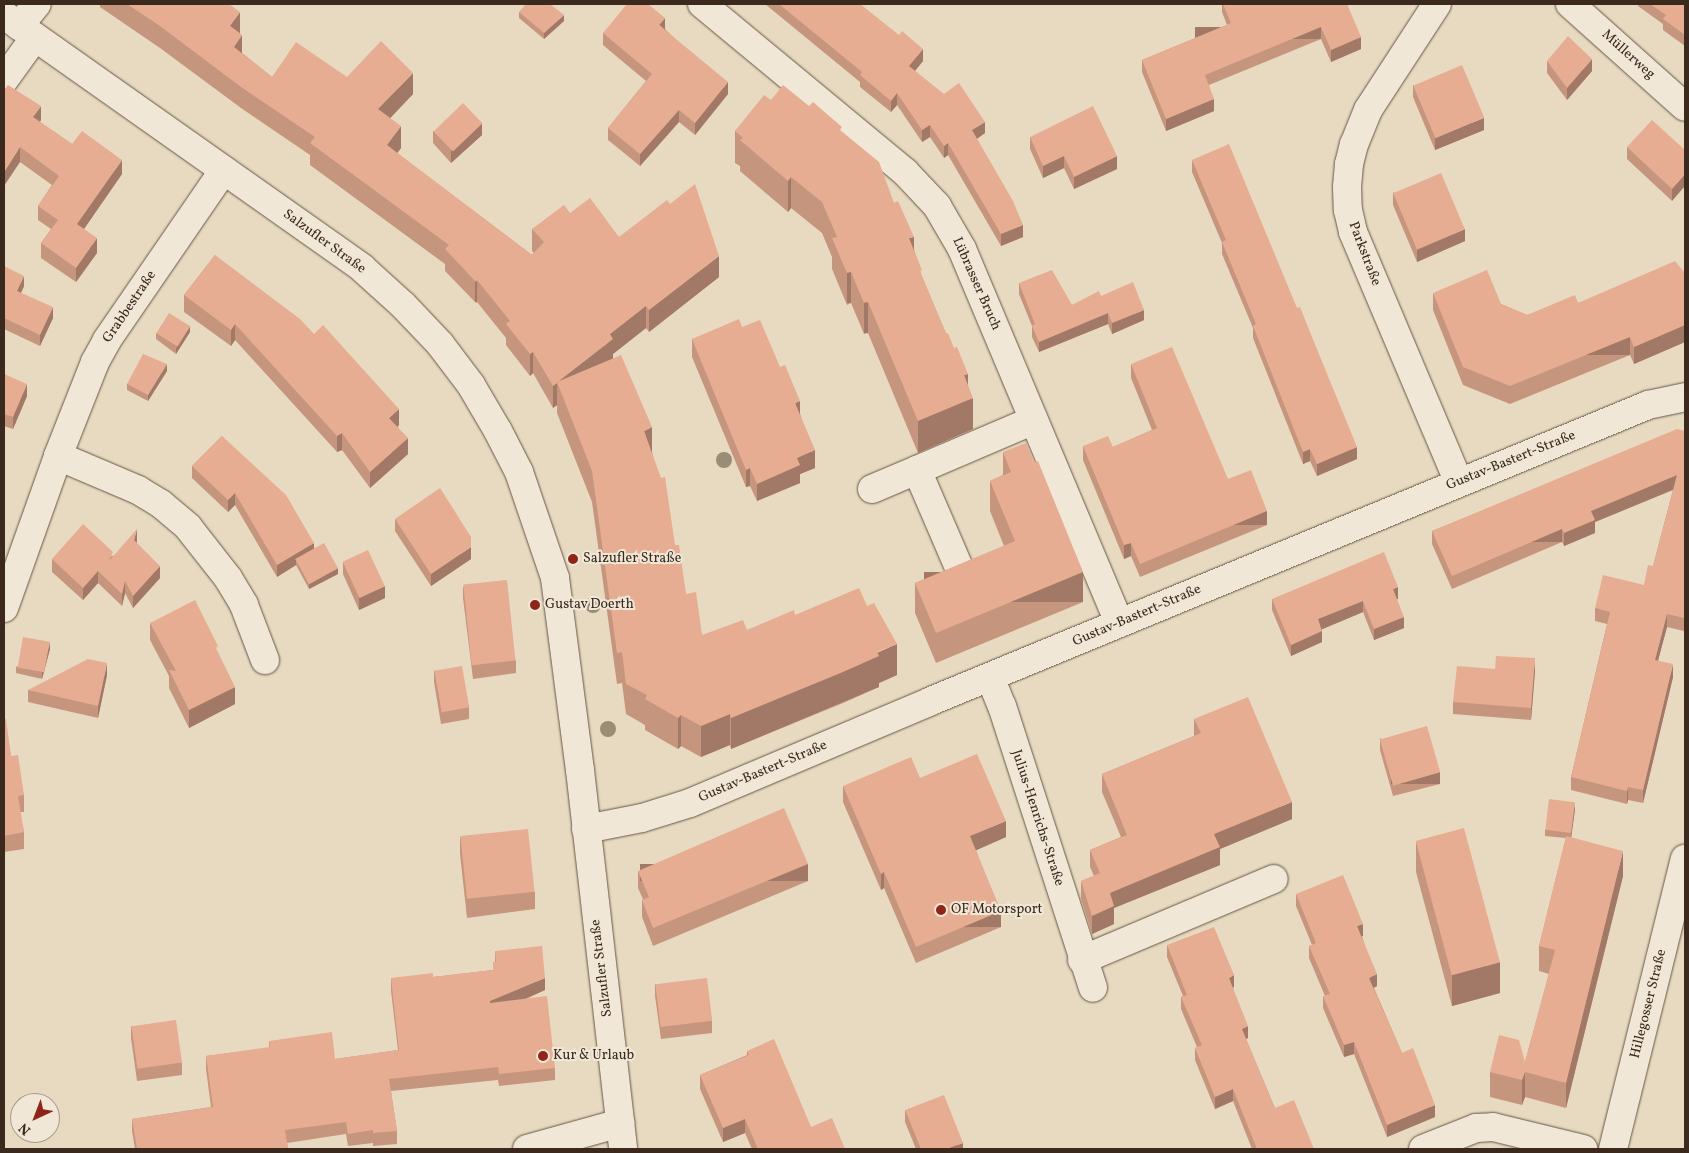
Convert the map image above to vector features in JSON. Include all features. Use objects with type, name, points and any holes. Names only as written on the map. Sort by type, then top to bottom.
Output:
[{"type":"street","points":[[4,80],[19,26],[37,4]]},
{"type":"street","name":"Lübrasser Bruch","points":[[702,4],[904,172],[937,206],[962,249],[1119,624]]},
{"type":"street","name":"Parkstraße","points":[[1437,4],[1368,110],[1354,144],[1347,187],[1348,210],[1353,232],[1459,483]]},
{"type":"street","name":"Müllerweg","points":[[1570,4],[1685,107]]},
{"type":"street","name":"Salzufler Straße","points":[[19,26],[362,268],[403,305],[440,344],[471,385],[498,431],[525,489],[555,578],[621,1136]]},
{"type":"street","name":"Grabbestraße","points":[[4,608],[58,456],[95,362],[106,340],[224,170]]},
{"type":"street","name":"Gustav-Bastert-Straße","points":[[586,829],[642,818],[690,803],[1648,405],[1685,397]]},
{"type":"street","points":[[872,489],[1034,420]]},
{"type":"street","points":[[58,456],[138,490],[161,504],[188,527],[228,578],[244,605],[265,660]]},
{"type":"street","points":[[917,470],[960,570]]},
{"type":"street","name":"Julius-Henrichs-Straße","points":[[990,677],[1002,706],[1082,960],[1093,988]]},
{"type":"street","name":"Hillegosser Straße","points":[[1613,1149],[1685,859]]},
{"type":"street","points":[[1082,960],[1274,879]]},
{"type":"street","points":[[1423,1149],[1476,1128],[1493,1127],[1583,1149]]},
{"type":"street","points":[[528,1149],[621,1136]]},
{"type":"building","points":[[127,4],[229,4],[240,12],[230,26],[242,35],[234,47],[272,77],[296,42],[347,77],[381,41],[413,73],[378,109],[401,126],[387,145],[532,255],[544,242],[532,229],[564,205],[570,213],[590,198],[619,237],[667,200],[670,204],[695,184],[719,256],[649,310],[646,306],[610,334],[613,339],[553,386],[533,352],[530,354],[506,324],[510,321],[477,280],[476,282],[445,249],[449,245],[310,143],[315,137],[241,87],[160,26]]},
{"type":"building","points":[[526,4],[550,4],[564,15],[544,33],[519,12]]},
{"type":"building","points":[[627,4],[648,4],[665,18],[659,25],[728,82],[695,123],[679,110],[640,154],[608,128],[652,74],[603,33]]},
{"type":"building","points":[[779,4],[860,4],[899,35],[902,31],[923,49],[909,66],[944,94],[959,83],[985,122],[972,130],[1013,201],[1023,225],[1001,234],[948,143],[944,146],[930,125],[922,130],[897,93],[891,101],[860,75],[862,72]]},
{"type":"building","points":[[1223,4],[1347,4],[1361,37],[1331,50],[1321,27],[1205,75],[1214,99],[1166,119],[1142,60],[1231,23]]},
{"type":"building","points":[[1650,4],[1685,4],[1685,35],[1663,19],[1666,15]]},
{"type":"building","points":[[1568,36],[1592,59],[1567,88],[1547,61]]},
{"type":"building","points":[[1462,65],[1484,117],[1435,138],[1413,86]]},
{"type":"building","points":[[8,85],[41,106],[33,117],[72,144],[82,131],[122,160],[77,224],[97,238],[76,268],[41,243],[58,220],[38,206],[59,176],[20,147],[4,172],[4,90]]},
{"type":"building","points":[[783,85],[809,106],[813,102],[842,127],[840,130],[879,162],[894,203],[898,201],[914,237],[909,238],[922,270],[920,271],[946,334],[948,333],[954,348],[957,347],[968,374],[964,375],[973,398],[918,421],[868,302],[864,303],[851,272],[847,273],[832,238],[837,237],[822,202],[791,177],[788,181],[740,140],[743,138],[735,131],[764,95],[771,100]]},
{"type":"building","points":[[463,103],[482,123],[453,152],[434,131]]},
{"type":"building","points":[[1093,106],[1117,156],[1074,177],[1064,156],[1043,166],[1030,137]]},
{"type":"building","points":[[1652,120],[1685,150],[1685,174],[1672,189],[1627,147]]},
{"type":"building","points":[[1229,144],[1297,308],[1300,307],[1357,447],[1317,464],[1310,449],[1303,452],[1253,326],[1256,324],[1222,242],[1226,240],[1192,160]]},
{"type":"building","points":[[1441,173],[1465,229],[1417,249],[1393,193]]},
{"type":"building","points":[[215,255],[300,319],[314,334],[323,325],[399,409],[389,418],[408,438],[370,472],[342,433],[337,436],[235,324],[231,330],[184,295]]},
{"type":"building","points":[[1675,261],[1685,273],[1685,325],[1634,347],[1630,337],[1510,386],[1463,367],[1433,293],[1487,270],[1501,304],[1527,315],[1575,295],[1578,303]]},
{"type":"building","points":[[4,266],[24,276],[17,291],[53,307],[40,335],[4,318]]},
{"type":"building","points":[[1052,270],[1072,305],[1099,291],[1101,296],[1133,282],[1144,310],[1112,323],[1108,313],[1039,342],[1032,326],[1035,324],[1019,283]]},
{"type":"building","points":[[169,313],[190,326],[177,347],[156,333]]},
{"type":"building","points":[[739,319],[742,327],[760,320],[780,367],[785,365],[800,401],[795,403],[815,450],[797,458],[800,465],[757,484],[750,468],[746,470],[692,339]]},
{"type":"building","points":[[1172,347],[1228,479],[1251,470],[1267,511],[1140,564],[1131,543],[1124,545],[1083,446],[1108,436],[1113,447],[1157,428],[1131,364]]},
{"type":"building","points":[[143,354],[167,364],[148,395],[127,384]]},
{"type":"building","points":[[621,355],[652,427],[644,431],[661,478],[665,477],[675,545],[679,545],[686,594],[696,592],[702,635],[743,620],[747,630],[794,610],[795,615],[859,588],[867,606],[874,603],[897,644],[877,652],[879,656],[843,672],[731,718],[730,714],[701,726],[681,715],[678,718],[645,699],[647,695],[626,684],[622,652],[617,653],[592,471],[557,382]]},
{"type":"building","points":[[4,374],[27,384],[13,417],[4,414]]},
{"type":"building","points":[[1677,429],[1685,431],[1685,614],[1684,618],[1667,614],[1655,660],[1673,664],[1643,790],[1628,787],[1627,791],[1571,777],[1610,612],[1595,608],[1603,575],[1644,585],[1648,565],[1653,566],[1677,475],[1591,511],[1595,520],[1564,533],[1562,529],[1452,576],[1432,531]]},
{"type":"building","points":[[222,436],[286,495],[314,543],[277,565],[235,493],[228,500],[192,466]]},
{"type":"building","points":[[1026,443],[1034,462],[1038,461],[1083,572],[936,633],[915,583],[1015,541],[990,481],[1011,472],[1003,452]]},
{"type":"building","points":[[440,488],[471,537],[471,547],[431,574],[395,519]]},
{"type":"building","points":[[83,524],[113,552],[109,561],[137,529],[134,540],[160,566],[133,596],[125,581],[122,594],[98,571],[83,588],[52,559]]},
{"type":"building","points":[[324,543],[338,568],[309,584],[295,559]]},
{"type":"building","points":[[368,550],[385,586],[360,598],[343,562]]},
{"type":"building","points":[[1384,552],[1398,587],[1393,589],[1404,617],[1374,629],[1363,601],[1318,619],[1322,631],[1291,645],[1272,599]]},
{"type":"building","points":[[507,580],[515,661],[472,665],[463,585]]},
{"type":"building","points":[[195,600],[218,646],[216,648],[235,687],[189,710],[169,670],[176,671],[150,623]]},
{"type":"building","points":[[23,637],[50,642],[44,672],[18,668]]},
{"type":"building","points":[[1496,656],[1535,658],[1531,708],[1453,702],[1457,666],[1495,669]]},
{"type":"building","points":[[88,659],[107,663],[98,706],[28,690]]},
{"type":"building","points":[[462,666],[469,707],[442,712],[434,671]]},
{"type":"building","points":[[1248,697],[1292,802],[1214,834],[1220,847],[1110,893],[1114,906],[1092,916],[1081,881],[1100,873],[1090,850],[1127,835],[1102,774],[1201,733],[1194,719]]},
{"type":"building","points":[[4,719],[6,719],[11,756],[18,755],[24,795],[18,796],[24,832],[4,836]]},
{"type":"building","points":[[1427,726],[1440,772],[1393,786],[1380,740]]},
{"type":"building","points":[[977,754],[1006,821],[970,836],[1001,911],[916,947],[884,872],[881,874],[843,786],[911,757],[920,778]]},
{"type":"building","points":[[1549,799],[1575,802],[1571,833],[1545,830]]},
{"type":"building","points":[[784,808],[808,864],[653,928],[642,900],[649,897],[638,871]]},
{"type":"building","points":[[1464,828],[1500,962],[1452,975],[1416,841]]},
{"type":"building","points":[[528,829],[535,892],[467,899],[460,836]]},
{"type":"building","points":[[1566,836],[1623,851],[1566,1083],[1525,1072],[1522,1080],[1490,1072],[1499,1035],[1519,1040],[1525,1062],[1555,950],[1539,946]]},
{"type":"building","points":[[1343,875],[1363,924],[1357,926],[1377,974],[1369,978],[1402,1053],[1413,1048],[1435,1105],[1387,1125],[1354,1042],[1344,1045],[1323,996],[1330,994],[1309,946],[1316,943],[1296,894]]},
{"type":"building","points":[[1214,927],[1234,975],[1229,978],[1248,1026],[1242,1029],[1275,1108],[1294,1100],[1314,1149],[1257,1149],[1233,1089],[1215,1097],[1195,1048],[1202,1045],[1181,997],[1187,995],[1167,945]]},
{"type":"building","points":[[542,946],[545,978],[490,1001],[490,1003],[547,996],[555,1068],[499,1074],[498,1067],[389,1079],[397,1131],[373,1133],[373,1130],[348,1134],[346,1122],[285,1130],[288,1149],[137,1149],[132,1119],[213,1107],[206,1056],[270,1047],[269,1041],[332,1032],[335,1059],[399,1050],[391,978],[433,973],[433,977],[493,970],[493,962],[496,962],[495,951]]},
{"type":"building","points":[[707,978],[712,1021],[661,1027],[655,984]]},
{"type":"building","points":[[176,1020],[182,1063],[137,1069],[131,1026]]},
{"type":"building","points":[[774,1039],[811,1127],[832,1118],[845,1149],[758,1149],[745,1119],[723,1128],[700,1075],[749,1055],[747,1051]]},
{"type":"building","points":[[944,1095],[963,1143],[946,1149],[921,1149],[905,1110]]},
{"type":"place","name":"Salzufler Straße","points":[[573,559]]},
{"type":"place","name":"Gustav Doerth","points":[[535,605]]},
{"type":"place","name":"OF Motorsport","points":[[941,910]]},
{"type":"place","name":"Kur & Urlaub","points":[[543,1056]]}]
